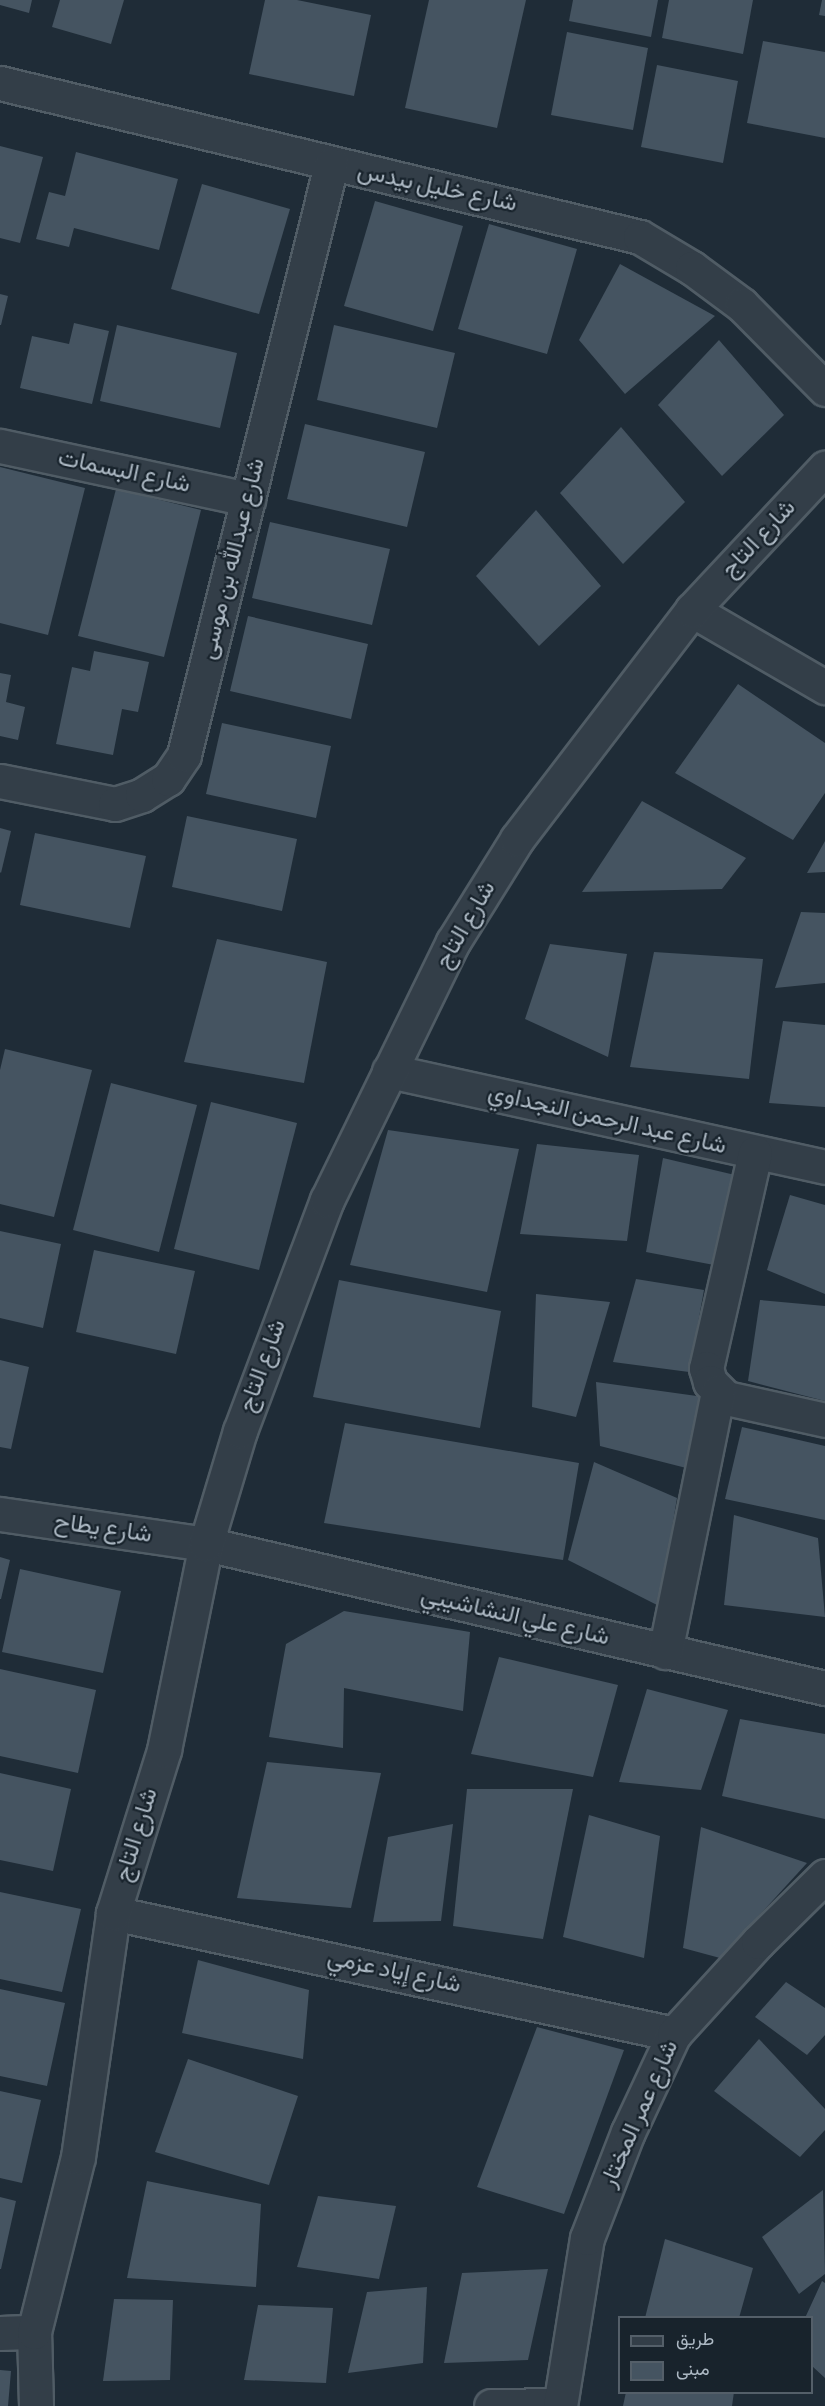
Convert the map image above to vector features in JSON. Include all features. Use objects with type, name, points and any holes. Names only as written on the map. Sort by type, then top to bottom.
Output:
[{"type":"street","name":"شارع خليل بيدس","points":[[0,83],[331,165],[594,223],[640,237],[692,268],[742,305],[825,389]]},
{"type":"street","name":"شارع عبدالله بن موسى","points":[[0,781],[115,804],[142,795],[168,779],[184,755],[331,165]]},
{"type":"street","name":"شارع البسمات","points":[[0,446],[248,499]]},
{"type":"street","name":"شارع التاج","points":[[36,2406],[34,2332],[78,2157],[113,1913],[164,1750],[206,1544],[240,1431],[322,1210],[453,942],[517,839],[692,610],[825,468]]},
{"type":"street","points":[[692,610],[825,687]]},
{"type":"street","name":"شارع عبد الرحمن النجداوي","points":[[389,1071],[825,1167]]},
{"type":"street","points":[[755,1153],[705,1368],[718,1391],[736,1401],[825,1420]]},
{"type":"street","points":[[665,1652],[718,1391]]},
{"type":"street","name":"شارع يطاح","points":[[0,1514],[206,1544]]},
{"type":"street","name":"شارع علي النشاشيبي","points":[[206,1544],[825,1688]]},
{"type":"street","name":"شارع عمر المختار","points":[[560,2406],[587,2238],[628,2132],[674,2034],[758,1942],[825,1876]]},
{"type":"street","name":"شارع إياد عزمي","points":[[113,1913],[674,2034]]},
{"type":"street","points":[[0,2333],[34,2332]]},
{"type":"street","points":[[491,2406],[560,2406]]},
{"type":"building","points":[[0,0],[32,0],[29,13],[0,5]]},
{"type":"building","points":[[60,0],[124,0],[111,44],[52,27]]},
{"type":"building","points":[[265,0],[297,0],[371,15],[354,96],[249,74]]},
{"type":"building","points":[[429,0],[526,0],[497,128],[405,108]]},
{"type":"building","points":[[573,0],[658,0],[651,37],[569,21]]},
{"type":"building","points":[[669,0],[753,0],[743,54],[662,38]]},
{"type":"building","points":[[822,0],[825,0],[825,16],[819,15]]},
{"type":"building","points":[[567,32],[648,48],[633,130],[551,115]]},
{"type":"building","points":[[763,41],[825,52],[825,138],[747,123]]},
{"type":"building","points":[[657,65],[738,81],[723,163],[641,147]]},
{"type":"building","points":[[0,146],[43,157],[20,243],[0,238]]},
{"type":"building","points":[[76,152],[178,179],[159,250],[74,228],[69,247],[36,239],[49,192],[65,196]]},
{"type":"building","points":[[202,184],[290,209],[259,314],[171,289]]},
{"type":"building","points":[[375,201],[463,226],[433,331],[344,306]]},
{"type":"building","points":[[489,224],[577,249],[547,354],[458,329]]},
{"type":"building","points":[[620,264],[715,316],[625,394],[579,340]]},
{"type":"building","points":[[0,294],[8,296],[1,325],[0,325]]},
{"type":"building","points":[[74,323],[109,331],[92,404],[20,388],[32,336],[69,344]]},
{"type":"building","points":[[117,325],[237,353],[220,428],[100,401]]},
{"type":"building","points":[[334,325],[455,353],[437,428],[317,400]]},
{"type":"building","points":[[719,340],[784,415],[722,476],[658,405]]},
{"type":"building","points":[[305,424],[425,452],[407,527],[287,499]]},
{"type":"building","points":[[621,427],[685,502],[623,564],[560,493]]},
{"type":"building","points":[[0,467],[85,488],[48,635],[0,623]]},
{"type":"building","points":[[116,489],[201,510],[164,657],[78,636]]},
{"type":"building","points":[[536,510],[601,586],[539,646],[476,576]]},
{"type":"building","points":[[270,522],[390,549],[372,625],[252,598]]},
{"type":"building","points":[[248,616],[368,644],[351,719],[230,691]]},
{"type":"building","points":[[94,651],[149,662],[138,712],[122,709],[113,755],[56,744],[72,667],[90,671]]},
{"type":"building","points":[[0,673],[11,675],[6,702],[25,707],[18,740],[0,736]]},
{"type":"building","points":[[738,684],[825,743],[825,793],[793,840],[675,773]]},
{"type":"building","points":[[222,723],[331,746],[316,818],[206,794]]},
{"type":"building","points":[[642,801],[746,858],[722,889],[582,892]]},
{"type":"building","points":[[187,816],[297,839],[282,911],[172,887]]},
{"type":"building","points":[[0,828],[11,831],[1,873],[0,872]]},
{"type":"building","points":[[35,833],[146,856],[130,928],[20,905]]},
{"type":"building","points":[[825,841],[825,872],[807,873]]},
{"type":"building","points":[[801,912],[825,913],[825,983],[775,988]]},
{"type":"building","points":[[217,939],[327,962],[304,1083],[184,1062]]},
{"type":"building","points":[[550,944],[627,954],[608,1057],[525,1019]]},
{"type":"building","points":[[654,952],[763,959],[749,1079],[630,1067]]},
{"type":"building","points":[[783,1021],[825,1025],[825,1107],[769,1103]]},
{"type":"building","points":[[5,1049],[92,1070],[54,1217],[0,1204],[0,1070]]},
{"type":"building","points":[[111,1083],[197,1105],[159,1252],[73,1230]]},
{"type":"building","points":[[211,1102],[297,1123],[259,1270],[174,1249]]},
{"type":"building","points":[[388,1130],[519,1149],[487,1292],[350,1265]]},
{"type":"building","points":[[537,1144],[639,1155],[627,1241],[520,1234]]},
{"type":"building","points":[[663,1158],[735,1175],[714,1265],[646,1252]]},
{"type":"building","points":[[790,1195],[825,1205],[825,1294],[767,1270]]},
{"type":"building","points":[[0,1231],[61,1244],[43,1328],[0,1318]]},
{"type":"building","points":[[94,1250],[195,1271],[176,1354],[76,1332]]},
{"type":"building","points":[[636,1279],[704,1290],[689,1372],[613,1362]]},
{"type":"building","points":[[339,1280],[501,1311],[480,1428],[313,1397]]},
{"type":"building","points":[[536,1294],[610,1302],[576,1417],[532,1407]]},
{"type":"building","points":[[760,1300],[825,1306],[825,1401],[748,1381]]},
{"type":"building","points":[[0,1360],[29,1367],[11,1449],[0,1447]]},
{"type":"building","points":[[596,1382],[704,1397],[698,1471],[600,1446]]},
{"type":"building","points":[[345,1423],[579,1463],[563,1560],[324,1523]]},
{"type":"building","points":[[742,1427],[825,1446],[825,1520],[725,1499]]},
{"type":"building","points":[[594,1462],[677,1498],[659,1606],[568,1560]]},
{"type":"building","points":[[734,1515],[818,1538],[825,1617],[724,1605]]},
{"type":"building","points":[[0,1557],[10,1560],[1,1599],[0,1599]]},
{"type":"building","points":[[20,1569],[121,1591],[103,1673],[2,1652]]},
{"type":"building","points":[[344,1611],[470,1632],[463,1711],[344,1688],[343,1748],[269,1737],[286,1644]]},
{"type":"building","points":[[499,1657],[618,1685],[593,1777],[471,1754]]},
{"type":"building","points":[[0,1669],[96,1690],[78,1773],[0,1756]]},
{"type":"building","points":[[647,1689],[728,1710],[701,1790],[619,1782]]},
{"type":"building","points":[[740,1719],[825,1734],[825,1819],[722,1796]]},
{"type":"building","points":[[267,1762],[381,1773],[351,1908],[237,1898]]},
{"type":"building","points":[[0,1773],[71,1789],[53,1871],[0,1860]]},
{"type":"building","points":[[467,1789],[573,1789],[543,1939],[453,1926]]},
{"type":"building","points":[[589,1815],[660,1836],[644,1958],[563,1937]]},
{"type":"building","points":[[453,1824],[441,1921],[373,1922],[388,1837]]},
{"type":"building","points":[[701,1827],[807,1863],[720,1958],[683,1948]]},
{"type":"building","points":[[0,1892],[81,1909],[62,1992],[0,1979]]},
{"type":"building","points":[[198,1960],[309,1990],[303,2059],[182,2033]]},
{"type":"building","points":[[786,1982],[825,2008],[825,2035],[807,2055],[755,2017]]},
{"type":"building","points":[[0,1989],[65,2003],[47,2086],[0,2076]]},
{"type":"building","points":[[537,2027],[624,2050],[564,2214],[477,2187]]},
{"type":"building","points":[[759,2039],[825,2109],[825,2130],[800,2157],[714,2091]]},
{"type":"building","points":[[188,2059],[298,2096],[269,2185],[155,2152]]},
{"type":"building","points":[[0,2091],[41,2100],[22,2183],[0,2178]]},
{"type":"building","points":[[147,2181],[261,2204],[256,2287],[127,2278]]},
{"type":"building","points":[[823,2190],[825,2274],[799,2294],[762,2237]]},
{"type":"building","points":[[318,2196],[396,2206],[379,2279],[297,2267]]},
{"type":"building","points":[[0,2197],[16,2201],[1,2269],[0,2269]]},
{"type":"building","points":[[665,2239],[753,2268],[740,2316],[646,2316]]},
{"type":"building","points":[[548,2269],[528,2360],[444,2363],[462,2273]]},
{"type":"building","points":[[822,2281],[825,2283],[825,2378],[813,2367],[813,2316],[806,2316]]},
{"type":"building","points":[[427,2287],[423,2363],[348,2373],[367,2292]]},
{"type":"building","points":[[114,2299],[173,2300],[170,2380],[103,2381]]},
{"type":"building","points":[[258,2305],[333,2308],[326,2383],[244,2380]]},
{"type":"building","points":[[0,2370],[11,2371],[8,2406],[0,2406]]},
{"type":"building","points":[[626,2394],[734,2394],[732,2406],[623,2406]]}]
